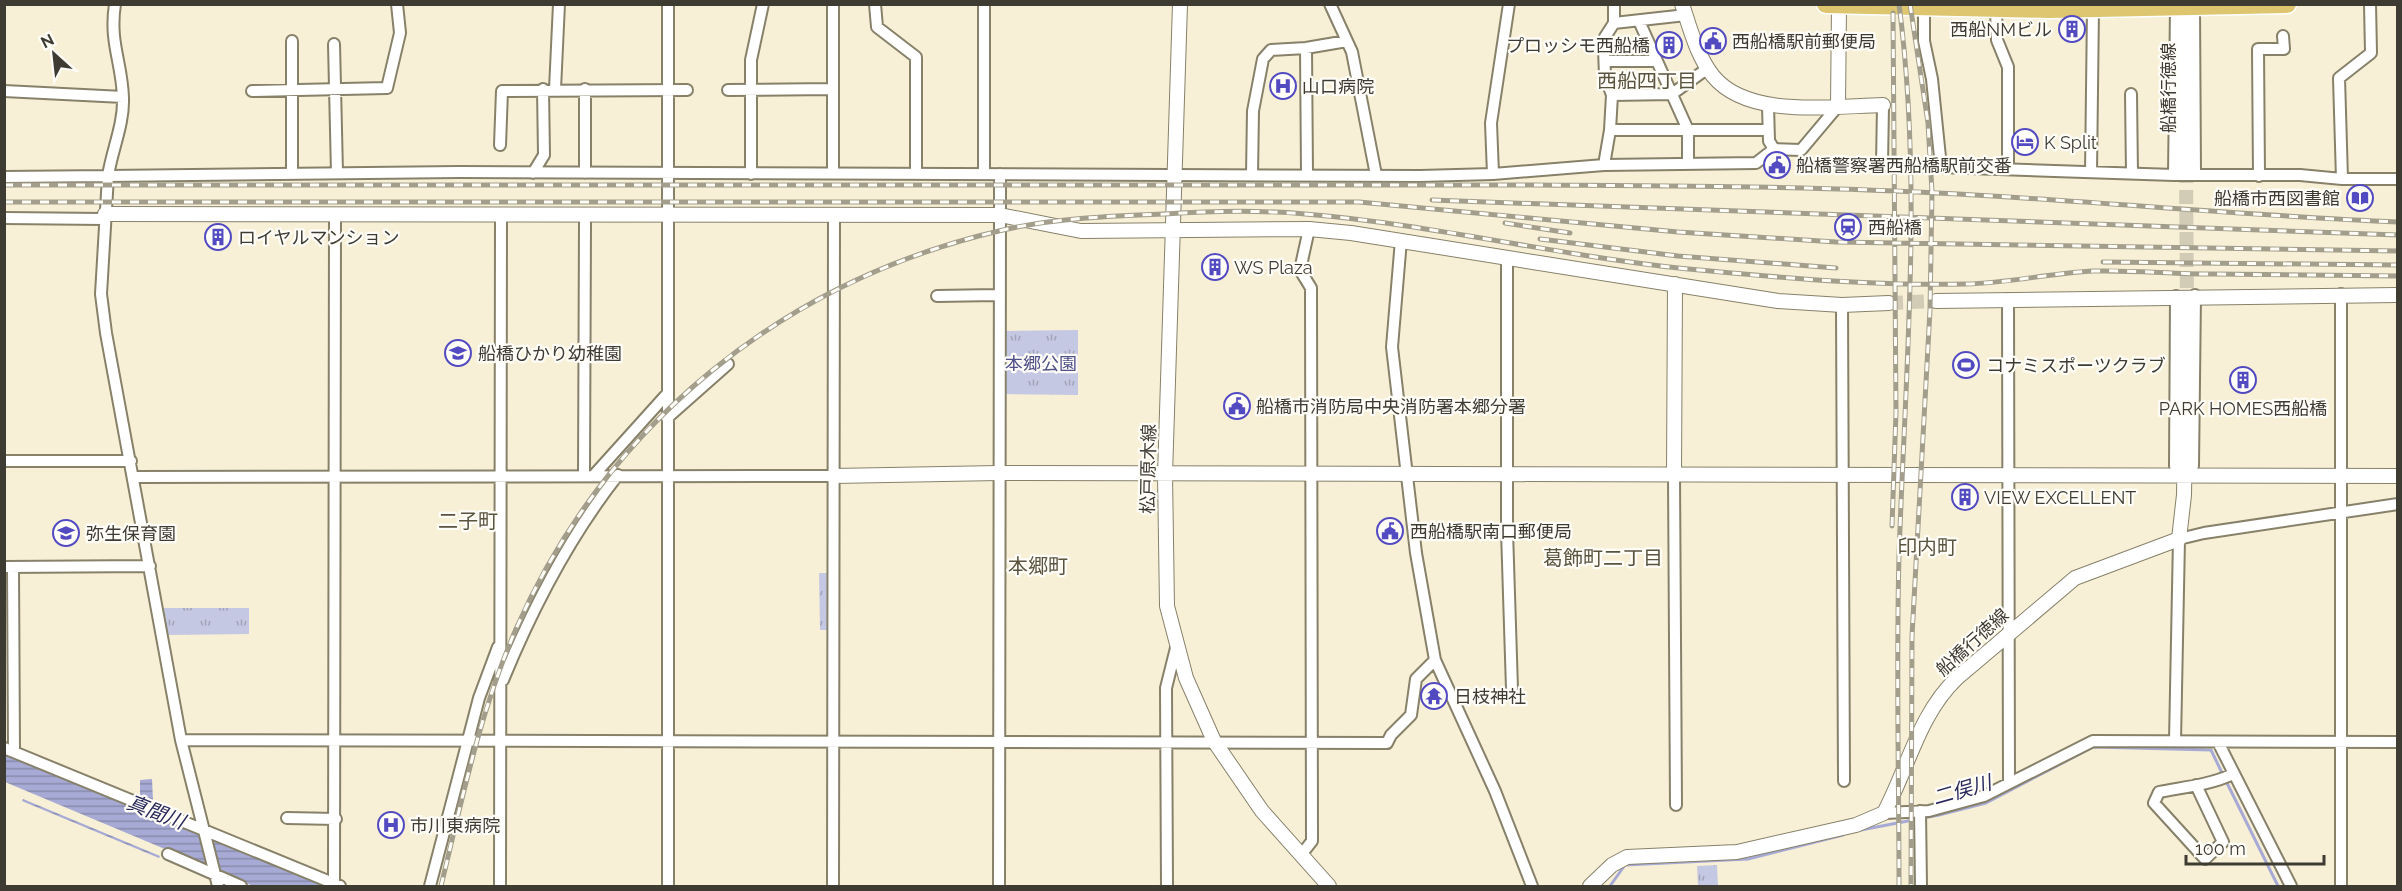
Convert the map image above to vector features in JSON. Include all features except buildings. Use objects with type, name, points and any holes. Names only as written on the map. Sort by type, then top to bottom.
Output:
[{"type":"highway","points":[[1826,4],[1996,9],[2287,4]]},
{"type":"street","points":[[115,4],[113,46],[123,97],[123,114],[108,176],[101,294],[181,741],[218,886]]},
{"type":"street","points":[[252,91],[387,88],[400,33],[397,4]]},
{"type":"street","points":[[555,89],[559,4]]},
{"type":"street","points":[[668,4],[668,886]]},
{"type":"street","points":[[751,174],[751,60],[763,4]]},
{"type":"street","points":[[833,4],[833,173]]},
{"type":"street","points":[[875,4],[877,27],[916,57],[916,173]]},
{"type":"street","points":[[984,4],[984,174]]},
{"type":"street","points":[[1330,4],[1352,52],[1376,175]]},
{"type":"street","points":[[1492,174],[1492,112],[1509,4]]},
{"type":"street","points":[[1604,165],[1610,130],[1612,95],[1605,76],[1605,37],[1614,23],[1614,4]]},
{"type":"street","points":[[2342,179],[2339,78],[2371,53],[2370,4]]},
{"type":"street","name":"松戸原木線","points":[[1178,5],[1174,229],[1165,475],[1167,606],[1176,648],[1197,706],[1214,741],[1246,790],[1329,886]]},
{"type":"street","points":[[4,177],[337,173],[1376,175],[1492,174],[1604,165],[1756,163],[1774,149],[1801,150],[1839,106],[1839,5]]},
{"type":"street","points":[[1921,6],[1941,167]]},
{"type":"street","points":[[2091,172],[2099,7]]},
{"type":"street","name":"船橋行徳線","points":[[2185,7],[2185,173]]},
{"type":"street","points":[[1996,9],[1997,40],[2004,62],[2008,67],[2008,169]]},
{"type":"street","points":[[1614,23],[1639,21],[1684,10],[1708,68],[1731,92],[1768,106],[1883,105],[1882,165]]},
{"type":"street","points":[[1639,21],[1688,130],[1688,164]]},
{"type":"street","points":[[2259,176],[2258,49],[2284,49],[2283,36]]},
{"type":"street","points":[[292,41],[292,174]]},
{"type":"street","points":[[1252,175],[1252,111],[1263,59],[1271,50],[1306,48],[1347,41]]},
{"type":"street","points":[[334,44],[337,173]]},
{"type":"street","points":[[1306,48],[1307,174]]},
{"type":"street","points":[[1605,61],[1656,61]]},
{"type":"street","points":[[1612,95],[1672,94],[1708,68]]},
{"type":"street","points":[[533,173],[544,155],[543,89]]},
{"type":"street","points":[[585,89],[585,173]]},
{"type":"street","points":[[728,90],[832,89]]},
{"type":"street","points":[[501,145],[502,91],[687,90]]},
{"type":"street","points":[[4,91],[123,97]]},
{"type":"street","points":[[2131,94],[2132,174]]},
{"type":"street","points":[[1768,106],[1769,144],[1774,149]]},
{"type":"street","points":[[1610,130],[1768,130]]},
{"type":"street","points":[[1853,164],[2132,174],[2300,175],[2342,179],[2397,179]]},
{"type":"street","points":[[999,886],[1000,174]]},
{"type":"street","points":[[4,218],[834,214],[1000,211],[1082,231],[1309,229],[1401,240],[1778,301],[1842,305],[1888,303]]},
{"type":"street","points":[[833,886],[834,214]]},
{"type":"street","points":[[150,566],[9,567],[9,750],[337,885],[335,215]]},
{"type":"street","points":[[500,886],[501,215]]},
{"type":"street","points":[[585,222],[589,475]]},
{"type":"street","points":[[1301,855],[1312,841],[1311,288],[1300,270],[1309,229]]},
{"type":"street","points":[[1401,240],[1392,347],[1406,476],[1435,660],[1495,791],[1532,886]]},
{"type":"street","points":[[1507,258],[1507,475],[1512,689]]},
{"type":"street","points":[[1675,285],[1676,805]]},
{"type":"street","points":[[2341,294],[2341,886]]},
{"type":"street","points":[[1936,301],[2397,295]]},
{"type":"street","points":[[937,296],[995,296]]},
{"type":"street","points":[[2175,741],[2179,539],[2184,475],[2186,298]]},
{"type":"street","points":[[2007,299],[2009,783]]},
{"type":"street","points":[[1842,305],[1844,781]]},
{"type":"street","points":[[667,418],[728,364]]},
{"type":"street","points":[[589,475],[667,394]]},
{"type":"street","points":[[4,461],[131,461]]},
{"type":"street","points":[[134,477],[833,476],[999,473],[1406,476],[2397,476]]},
{"type":"street","points":[[500,686],[533,612],[566,550],[588,512],[618,475]]},
{"type":"street","points":[[2179,539],[2204,532],[2341,514],[2397,504]]},
{"type":"street","name":"船橋行徳線","points":[[1884,813],[1922,725],[1942,694],[2010,632],[2075,578],[2179,539]]},
{"type":"street","points":[[430,886],[479,699],[501,639]]},
{"type":"street","points":[[1167,886],[1167,681],[1176,648]]},
{"type":"street","points":[[181,741],[999,743],[1214,741],[1387,744],[1391,735],[1412,715],[1416,679],[1435,660]]},
{"type":"street","points":[[1590,886],[1612,865],[1627,857],[1737,852],[1856,825],[1884,813],[1920,811],[1984,796],[2093,741],[2397,742]]},
{"type":"street","points":[[2218,742],[2291,886]]},
{"type":"street","points":[[2196,785],[2223,842],[2205,859],[2154,803],[2159,792],[2196,785],[2216,782],[2233,774]]},
{"type":"street","points":[[1920,811],[1921,886]]},
{"type":"street","points":[[287,818],[336,819]]},
{"type":"street","points":[[168,854],[241,886]]},
{"type":"green space","name":"本郷公園","points":[[1078,330],[1078,395],[1004,394],[1005,331]]},
{"type":"green space","points":[[819,573],[829,573],[829,630],[820,630]]},
{"type":"green space","points":[[162,608],[249,608],[249,634],[167,635]]},
{"type":"green space","points":[[1717,865],[1718,886],[1698,886],[1697,866]]},
{"type":"shaded area","points":[[4,752],[332,886],[253,886],[5,782]]},
{"type":"shaded area","points":[[152,779],[153,800],[140,798],[140,780]]},
{"type":"shaded area","points":[[23,799],[160,856],[159,858],[22,801]]},
{"type":"waterway","name":"二俣川","points":[[1861,830],[1939,815],[1986,803],[2093,747],[2211,750],[2223,775]]},
{"type":"waterway","name":"二俣川","points":[[2226,781],[2278,886]]},
{"type":"waterway","name":"二俣川","points":[[1610,886],[1625,865],[1748,859],[1843,835]]},
{"type":"tunnel","points":[[2186,169],[2187,304]]},
{"type":"tunnel","points":[[1889,303],[1936,301]]},
{"type":"railway","points":[[1899,4],[1910,142],[1911,211],[1898,597],[1899,886]]},
{"type":"railway","points":[[1910,4],[1928,123],[1932,192],[1930,310],[1912,636],[1911,886]]},
{"type":"railway","points":[[1892,526],[1896,412],[1893,13]]},
{"type":"railway","points":[[4,185],[1747,187],[1958,194],[2398,222]]},
{"type":"railway","points":[[1432,200],[2398,235]]},
{"type":"railway","points":[[4,202],[1359,202],[1678,232],[1836,242],[2398,251]]},
{"type":"railway","points":[[441,886],[473,756],[503,660],[516,629],[554,555],[600,487],[652,425],[712,371],[777,324],[847,284],[923,253],[1003,230],[1043,223],[1084,218],[1253,211],[1356,219],[1659,266],[1838,281],[1966,284],[2078,272],[2109,271],[2398,276]]},
{"type":"railway","points":[[1505,223],[1570,233]]},
{"type":"railway","points":[[1540,239],[1678,256],[1836,268]]},
{"type":"railway","points":[[2103,262],[2398,265]]},
{"type":"place","name":"西船NMビル","points":[[2072,29]]},
{"type":"place","name":"西船橋駅前郵便局","points":[[1713,41]]},
{"type":"place","name":"プロッシモ西船橋","points":[[1669,45]]},
{"type":"place","name":"山口病院","points":[[1283,86]]},
{"type":"place","name":"K Split","points":[[2025,142]]},
{"type":"place","name":"船橋警察署西船橋駅前交番","points":[[1777,165]]},
{"type":"place","name":"船橋市西図書館","points":[[2360,198]]},
{"type":"place","name":"西船橋","points":[[1848,227]]},
{"type":"place","name":"ロイヤルマンション","points":[[218,237]]},
{"type":"place","name":"WS Plaza","points":[[1215,267]]},
{"type":"place","name":"船橋ひかり幼稚園","points":[[458,353]]},
{"type":"place","name":"コナミスポーツクラブ","points":[[1966,365]]},
{"type":"place","name":"PARK HOMES西船橋","points":[[2243,380]]},
{"type":"place","name":"船橋市消防局中央消防署本郷分署","points":[[1237,406]]},
{"type":"place","name":"VIEW EXCELLENT","points":[[1965,497]]},
{"type":"place","name":"西船橋駅南口郵便局","points":[[1390,531]]},
{"type":"place","name":"弥生保育園","points":[[66,533]]},
{"type":"place","name":"日枝神社","points":[[1434,696]]},
{"type":"place","name":"市川東病院","points":[[391,825]]},
{"type":"district","name":"西船四丁目","points":[[1647,81]]},
{"type":"district","name":"二子町","points":[[468,521]]},
{"type":"district","name":"印内町","points":[[1927,547]]},
{"type":"district","name":"葛飾町二丁目","points":[[1603,558]]},
{"type":"district","name":"本郷町","points":[[1038,566]]},
{"type":"water label","name":"真間川","points":[[156,812]]}]
